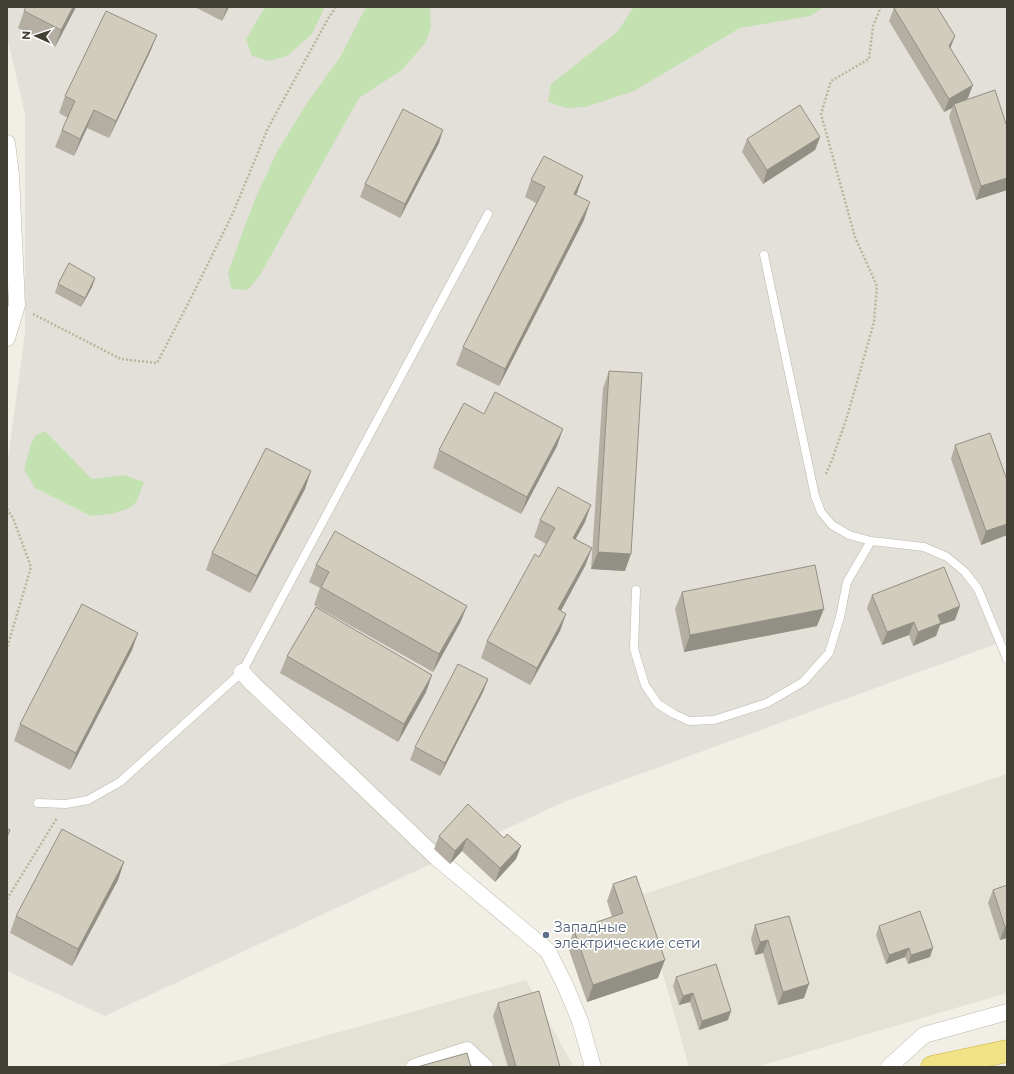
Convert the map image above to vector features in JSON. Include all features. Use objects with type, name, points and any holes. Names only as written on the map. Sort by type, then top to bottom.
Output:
[{"type":"highway","points":[[932,1067],[1007,1051]]},
{"type":"street","points":[[7,143],[11,175],[17,305],[7,338]]},
{"type":"street","points":[[242,672],[437,858],[548,951],[565,985],[580,1021],[593,1067]]},
{"type":"street","points":[[889,1067],[924,1035],[1007,1012]]},
{"type":"street","points":[[414,1067],[467,1050],[485,1067]]},
{"type":"lane","points":[[38,803],[66,804],[88,800],[120,782],[242,672],[488,214]]},
{"type":"lane","points":[[764,255],[815,496],[821,512],[832,525],[849,535],[871,541],[924,547],[947,557],[965,572],[978,589],[1007,659]]},
{"type":"lane","points":[[636,590],[634,649],[645,685],[658,704],[674,714],[689,721],[714,720],[767,703],[803,682],[829,653],[840,616],[847,582],[871,541]]},
{"type":"path","points":[[17,305],[121,358],[157,363],[233,213],[268,128],[329,17],[336,7]]},
{"type":"path","points":[[815,496],[832,460],[847,417],[874,322],[877,286],[855,236],[821,114],[831,81],[869,59],[873,26],[881,7]]},
{"type":"path","points":[[7,509],[13,518],[31,567],[7,648]]},
{"type":"path","points":[[7,899],[66,804]]},
{"type":"shaded area","points":[[7,7],[1007,7],[1007,640],[566,801],[105,1016],[7,971],[7,467],[25,332],[25,114],[7,37]]},
{"type":"shaded area","points":[[1007,774],[1007,993],[756,1067],[689,1067],[641,895]]},
{"type":"shaded area","points":[[526,980],[574,1067],[214,1067]]},
{"type":"green space","points":[[265,7],[325,7],[312,34],[287,56],[269,61],[252,56],[246,39]]},
{"type":"green space","points":[[366,7],[430,7],[431,28],[425,43],[402,70],[359,98],[260,275],[248,290],[231,289],[228,272],[255,199],[277,152],[307,103],[339,59]]},
{"type":"green space","points":[[634,7],[824,7],[810,16],[740,28],[634,91],[586,107],[566,108],[548,102],[551,84],[617,32]]},
{"type":"green space","points":[[45,431],[92,479],[124,475],[144,482],[137,501],[130,508],[111,514],[91,516],[35,488],[24,470],[31,444],[36,435]]},
{"type":"building","points":[[26,7],[73,7],[61,30],[24,11]]},
{"type":"building","points":[[937,7],[955,36],[949,46],[973,85],[949,99],[894,8]]},
{"type":"building","points":[[106,11],[157,35],[116,121],[94,110],[80,139],[62,130],[75,101],[65,96]]},
{"type":"building","points":[[995,90],[1007,127],[1007,178],[981,186],[954,104]]},
{"type":"building","points":[[800,105],[820,137],[767,170],[747,139]]},
{"type":"building","points":[[403,109],[443,130],[405,204],[365,184]]},
{"type":"building","points":[[544,156],[583,176],[574,194],[590,202],[505,369],[463,347],[545,187],[531,180]]},
{"type":"building","points":[[69,263],[95,278],[85,298],[58,284]]},
{"type":"building","points":[[609,371],[642,373],[631,554],[598,552]]},
{"type":"building","points":[[495,392],[563,429],[527,497],[439,450],[464,403],[484,414]]},
{"type":"building","points":[[990,433],[1007,480],[1007,524],[986,531],[955,445]]},
{"type":"building","points":[[266,448],[311,471],[257,576],[212,553]]},
{"type":"building","points":[[558,487],[591,505],[573,538],[592,548],[558,609],[566,614],[537,668],[487,641],[535,554],[539,557],[555,528],[540,520]]},
{"type":"building","points":[[335,531],[467,606],[439,654],[321,587],[329,572],[316,565]]},
{"type":"building","points":[[815,565],[824,609],[690,635],[682,592]]},
{"type":"building","points":[[944,567],[960,606],[938,615],[941,623],[918,632],[914,622],[887,632],[872,595]]},
{"type":"building","points":[[82,604],[138,633],[76,753],[20,724]]},
{"type":"building","points":[[316,607],[432,675],[404,724],[287,656]]},
{"type":"building","points":[[458,664],[488,679],[445,763],[415,747]]},
{"type":"building","points":[[468,804],[504,838],[507,834],[521,846],[500,868],[467,838],[455,851],[439,836]]},
{"type":"building","points":[[7,828],[10,830],[7,837]]},
{"type":"building","points":[[62,829],[124,862],[78,949],[16,916]]},
{"type":"building","points":[[636,876],[665,960],[593,985],[574,930],[623,913],[613,884]]},
{"type":"building","points":[[1007,885],[1007,926],[1005,927],[993,890]]},
{"type":"building","points":[[920,911],[933,948],[911,955],[909,948],[889,955],[879,926]]},
{"type":"building","points":[[789,916],[809,984],[783,992],[768,940],[760,942],[755,925]]},
{"type":"building","points":[[716,964],[731,1011],[702,1021],[693,993],[683,996],[676,977]]},
{"type":"building","points":[[539,991],[560,1067],[516,1067],[498,1003]]},
{"type":"building","points":[[467,1053],[471,1067],[417,1067]]},
{"type":"place","name":"Западные электрические сети","points":[[546,935]]}]
